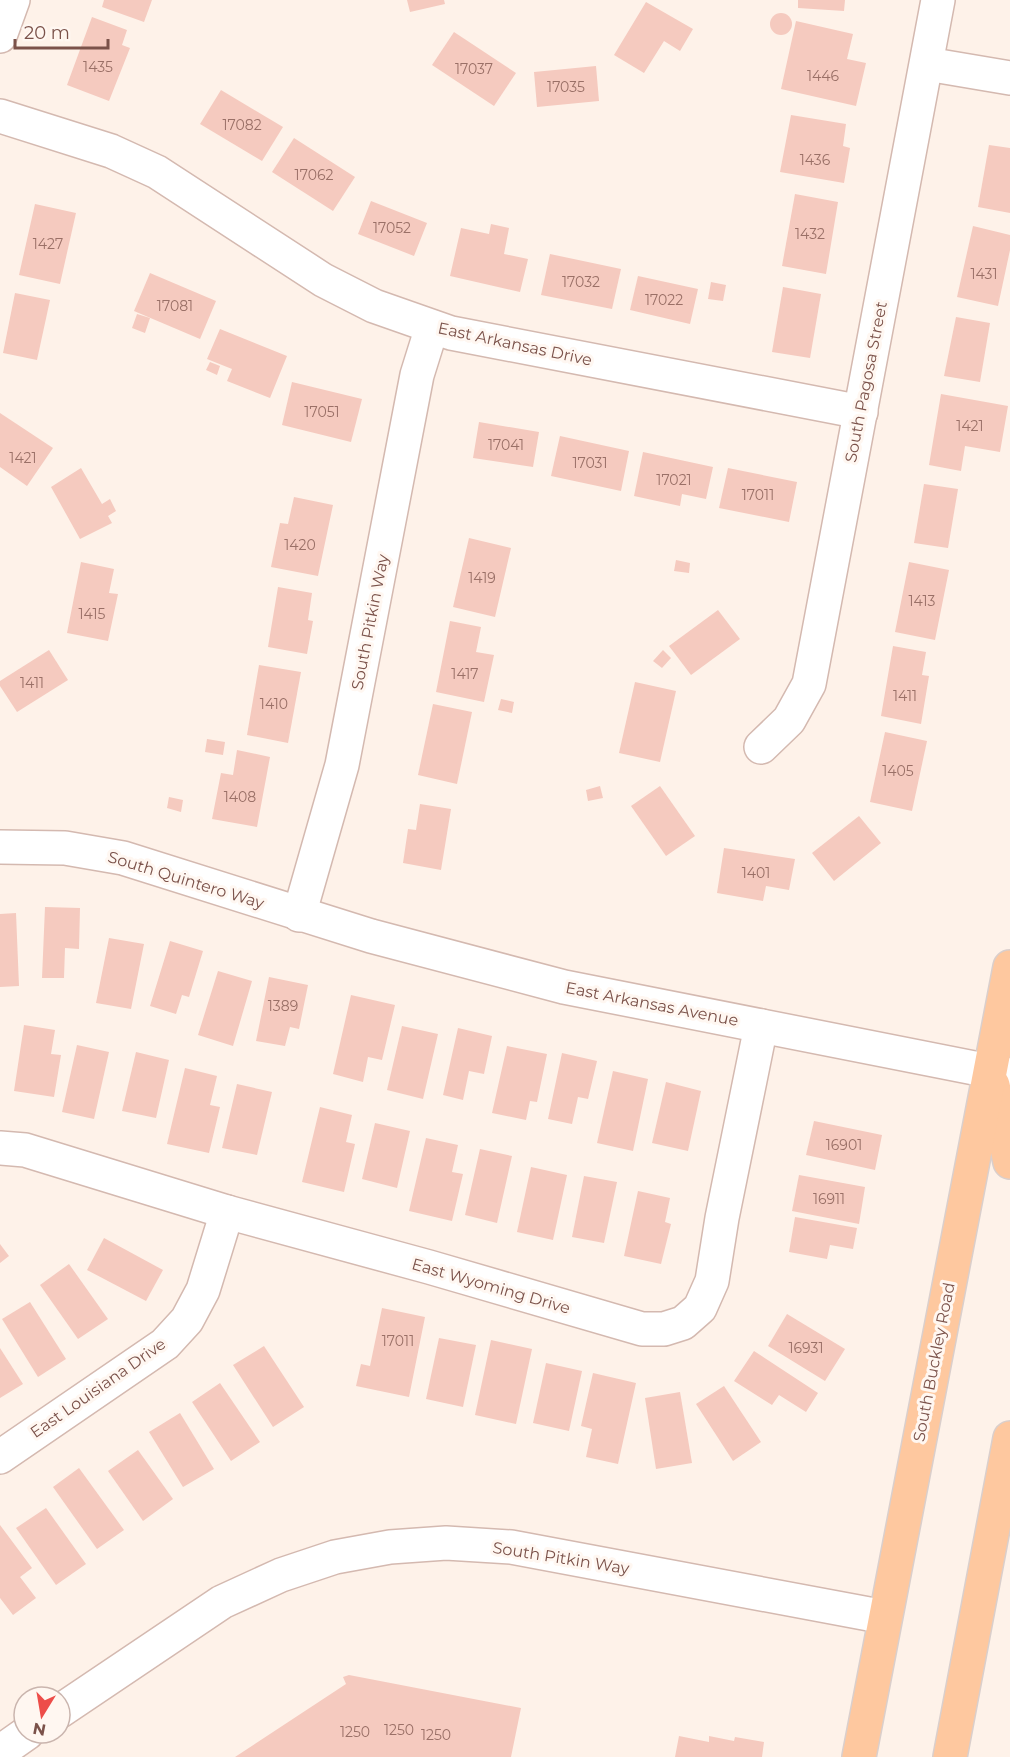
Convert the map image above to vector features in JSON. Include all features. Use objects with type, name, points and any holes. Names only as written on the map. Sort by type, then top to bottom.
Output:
[{"type":"main road","name":"South Buckley Road","points":[[859,1757],[885,1617],[1000,1073],[1010,967]]},
{"type":"main road","points":[[1000,1073],[1010,1162]]},
{"type":"main road","points":[[950,1757],[1010,1438]]},
{"type":"street","points":[[0,36],[13,0]]},
{"type":"street","name":"South Pagosa Street","points":[[761,747],[789,720],[808,684],[938,0]]},
{"type":"street","points":[[927,64],[1010,78]]},
{"type":"street","name":"East Arkansas Drive","points":[[0,116],[111,151],[156,172],[323,280],[374,306],[432,327],[451,333],[861,412]]},
{"type":"street","name":"South Pitkin Way","points":[[299,915],[342,765],[417,375],[432,327]]},
{"type":"street","name":"South Quintero Way","points":[[0,847],[65,848],[123,858],[299,915]]},
{"type":"street","name":"East Arkansas Avenue","points":[[299,915],[564,987],[1000,1073]]},
{"type":"street","name":"East Wyoming Drive","points":[[0,1148],[25,1150],[227,1212],[642,1329],[664,1329],[682,1323],[700,1308],[712,1281],[760,1026]]},
{"type":"street","name":"East Louisiana Drive","points":[[0,1457],[165,1344],[187,1320],[203,1290],[227,1212]]},
{"type":"street","name":"South Pitkin Way","points":[[72,1703],[222,1602],[292,1571],[335,1557],[390,1547],[446,1543],[511,1547],[885,1617]]},
{"type":"building","points":[[104,0],[152,0],[144,22],[102,7]]},
{"type":"building","points":[[407,0],[444,0],[445,4],[410,12]]},
{"type":"building","points":[[798,0],[845,0],[844,11],[798,8]]},
{"type":"building","points":[[646,2],[693,29],[680,51],[664,41],[644,73],[614,55]]},
{"type":"building","points":[[781,13],[789,16],[792,24],[789,32],[781,35],[773,32],[770,24],[773,16]]},
{"type":"building","points":[[92,17],[127,30],[122,45],[130,48],[109,101],[67,85]]},
{"type":"building","points":[[796,21],[853,34],[847,59],[866,63],[856,106],[781,89]]},
{"type":"building","points":[[454,32],[516,73],[494,106],[432,65]]},
{"type":"building","points":[[596,66],[599,101],[537,107],[534,72]]},
{"type":"building","points":[[221,90],[283,127],[262,161],[200,124]]},
{"type":"building","points":[[791,115],[846,124],[843,146],[850,148],[844,183],[780,172]]},
{"type":"building","points":[[294,138],[355,177],[333,211],[272,172]]},
{"type":"building","points":[[989,145],[1010,148],[1010,213],[978,207]]},
{"type":"building","points":[[795,194],[838,202],[826,274],[782,266]]},
{"type":"building","points":[[371,201],[427,223],[414,256],[358,234]]},
{"type":"building","points":[[35,204],[76,213],[60,284],[19,275]]},
{"type":"building","points":[[491,224],[509,228],[504,254],[528,259],[520,292],[450,276],[461,228],[489,234]]},
{"type":"building","points":[[973,226],[1010,235],[1010,250],[998,306],[957,297]]},
{"type":"building","points":[[550,254],[621,269],[612,309],[541,295]]},
{"type":"building","points":[[150,273],[216,301],[200,339],[134,311]]},
{"type":"building","points":[[638,276],[698,289],[690,324],[630,310]]},
{"type":"building","points":[[711,282],[726,285],[723,301],[708,299]]},
{"type":"building","points":[[783,287],[821,294],[810,358],[772,352]]},
{"type":"building","points":[[15,293],[50,300],[37,360],[3,353]]},
{"type":"building","points":[[137,314],[150,318],[145,333],[132,328]]},
{"type":"building","points":[[956,317],[990,323],[980,382],[944,376]]},
{"type":"building","points":[[220,329],[287,356],[270,398],[227,381],[232,369],[207,359]]},
{"type":"building","points":[[210,362],[220,366],[217,375],[206,370]]},
{"type":"building","points":[[292,382],[362,399],[351,442],[282,425]]},
{"type":"building","points":[[941,394],[1008,406],[1000,452],[965,446],[961,471],[929,465]]},
{"type":"building","points":[[0,413],[53,448],[27,486],[0,467]]},
{"type":"building","points":[[479,422],[539,432],[533,467],[473,458]]},
{"type":"building","points":[[560,436],[629,451],[621,491],[551,476]]},
{"type":"building","points":[[643,452],[713,467],[706,499],[682,494],[680,506],[634,496]]},
{"type":"building","points":[[81,468],[102,504],[110,499],[116,511],[108,516],[112,523],[80,539],[51,487]]},
{"type":"building","points":[[728,468],[797,482],[789,522],[719,508]]},
{"type":"building","points":[[924,484],[958,489],[948,548],[914,543]]},
{"type":"building","points":[[294,497],[333,505],[318,576],[271,567],[280,523],[288,524]]},
{"type":"building","points":[[469,538],[511,548],[495,617],[453,607]]},
{"type":"building","points":[[676,560],[690,563],[689,573],[674,571]]},
{"type":"building","points":[[81,562],[114,569],[109,593],[118,594],[108,641],[67,633]]},
{"type":"building","points":[[909,562],[949,570],[935,640],[895,632]]},
{"type":"building","points":[[278,587],[312,593],[308,620],[313,621],[307,654],[268,647]]},
{"type":"building","points":[[718,610],[740,639],[691,675],[669,646]]},
{"type":"building","points":[[450,621],[481,627],[476,652],[494,655],[484,702],[436,692]]},
{"type":"building","points":[[893,646],[926,652],[922,675],[929,676],[921,724],[881,716]]},
{"type":"building","points":[[49,650],[68,680],[17,712],[0,686],[0,681]]},
{"type":"building","points":[[663,650],[671,658],[662,668],[653,661]]},
{"type":"building","points":[[259,665],[301,672],[288,743],[247,735]]},
{"type":"building","points":[[635,682],[676,691],[660,762],[619,753]]},
{"type":"building","points":[[501,699],[514,702],[512,713],[498,710]]},
{"type":"building","points":[[433,704],[472,712],[457,784],[418,775]]},
{"type":"building","points":[[885,732],[927,741],[912,811],[870,802]]},
{"type":"building","points":[[207,739],[225,742],[223,755],[205,752]]},
{"type":"building","points":[[237,750],[270,757],[257,827],[212,819],[221,773],[233,775]]},
{"type":"building","points":[[600,786],[603,798],[588,801],[586,790]]},
{"type":"building","points":[[660,786],[695,836],[666,856],[631,806]]},
{"type":"building","points":[[169,797],[183,800],[181,812],[167,808]]},
{"type":"building","points":[[420,804],[451,809],[441,870],[403,863],[408,829],[416,830]]},
{"type":"building","points":[[859,816],[881,843],[834,881],[812,853]]},
{"type":"building","points":[[724,848],[795,859],[789,890],[766,886],[763,901],[717,893]]},
{"type":"building","points":[[45,907],[80,908],[79,949],[65,948],[64,978],[42,978]]},
{"type":"building","points":[[16,913],[19,986],[0,987],[0,914]]},
{"type":"building","points":[[109,938],[144,944],[131,1009],[96,1003]]},
{"type":"building","points":[[170,941],[203,951],[189,997],[182,995],[176,1014],[150,1006]]},
{"type":"building","points":[[218,971],[252,981],[233,1046],[198,1035]]},
{"type":"building","points":[[269,977],[308,985],[299,1029],[290,1027],[285,1046],[256,1041]]},
{"type":"building","points":[[351,995],[395,1005],[382,1060],[368,1057],[363,1082],[333,1074]]},
{"type":"building","points":[[24,1025],[55,1030],[51,1054],[61,1055],[54,1097],[14,1091]]},
{"type":"building","points":[[402,1026],[438,1034],[423,1099],[387,1090]]},
{"type":"building","points":[[458,1028],[492,1036],[484,1074],[469,1071],[463,1100],[443,1095]]},
{"type":"building","points":[[77,1045],[109,1052],[94,1119],[62,1112]]},
{"type":"building","points":[[507,1046],[547,1054],[537,1102],[530,1101],[526,1120],[492,1113]]},
{"type":"building","points":[[136,1052],[169,1060],[156,1118],[122,1111]]},
{"type":"building","points":[[562,1053],[597,1061],[588,1099],[578,1097],[572,1124],[548,1119]]},
{"type":"building","points":[[185,1068],[217,1076],[210,1105],[220,1107],[209,1153],[167,1144]]},
{"type":"building","points":[[613,1071],[648,1079],[633,1151],[597,1143]]},
{"type":"building","points":[[666,1082],[701,1091],[688,1151],[652,1143]]},
{"type":"building","points":[[237,1084],[272,1092],[257,1155],[222,1148]]},
{"type":"building","points":[[320,1107],[352,1115],[346,1142],[355,1144],[344,1192],[302,1182]]},
{"type":"building","points":[[814,1121],[882,1135],[875,1170],[806,1155]]},
{"type":"building","points":[[375,1123],[410,1131],[397,1188],[362,1179]]},
{"type":"building","points":[[426,1138],[458,1145],[452,1172],[463,1174],[452,1221],[409,1211]]},
{"type":"building","points":[[480,1149],[512,1156],[497,1223],[465,1215]]},
{"type":"building","points":[[531,1167],[567,1175],[553,1240],[517,1232]]},
{"type":"building","points":[[799,1175],[865,1187],[859,1224],[792,1211]]},
{"type":"building","points":[[584,1176],[617,1182],[604,1243],[572,1237]]},
{"type":"building","points":[[638,1191],[670,1198],[665,1222],[671,1224],[661,1264],[624,1256]]},
{"type":"building","points":[[795,1217],[857,1228],[853,1249],[830,1245],[827,1259],[789,1252]]},
{"type":"building","points":[[104,1238],[163,1270],[146,1301],[87,1270]]},
{"type":"building","points":[[0,1244],[9,1256],[0,1263]]},
{"type":"building","points":[[69,1264],[108,1319],[78,1339],[40,1285]]},
{"type":"building","points":[[30,1302],[66,1359],[38,1377],[2,1319]]},
{"type":"building","points":[[382,1308],[425,1317],[409,1397],[356,1386],[361,1364],[370,1366]]},
{"type":"building","points":[[787,1314],[845,1349],[825,1381],[768,1346]]},
{"type":"building","points":[[439,1338],[476,1345],[463,1407],[426,1399]]},
{"type":"building","points":[[491,1340],[532,1349],[516,1424],[475,1415]]},
{"type":"building","points":[[264,1346],[304,1407],[273,1427],[233,1365]]},
{"type":"building","points":[[0,1348],[23,1384],[0,1398]]},
{"type":"building","points":[[754,1351],[818,1393],[806,1412],[779,1395],[772,1405],[734,1381]]},
{"type":"building","points":[[546,1363],[582,1371],[569,1431],[533,1423]]},
{"type":"building","points":[[593,1373],[636,1383],[618,1464],[586,1457],[592,1429],[581,1426]]},
{"type":"building","points":[[220,1383],[260,1442],[231,1461],[192,1402]]},
{"type":"building","points":[[724,1386],[761,1442],[733,1461],[696,1404]]},
{"type":"building","points":[[680,1392],[692,1463],[656,1469],[645,1398]]},
{"type":"building","points":[[180,1413],[214,1469],[183,1487],[149,1432]]},
{"type":"building","points":[[138,1450],[173,1499],[143,1521],[108,1471]]},
{"type":"building","points":[[79,1468],[124,1530],[97,1549],[53,1487]]},
{"type":"building","points":[[46,1508],[86,1564],[56,1585],[16,1528]]},
{"type":"building","points":[[0,1525],[32,1568],[20,1577],[36,1598],[13,1615],[0,1598]]},
{"type":"building","points":[[349,1675],[521,1708],[511,1757],[235,1757],[346,1684],[343,1677]]},
{"type":"building","points":[[679,1736],[709,1742],[709,1736],[734,1741],[735,1737],[764,1742],[762,1757],[675,1757]]}]
